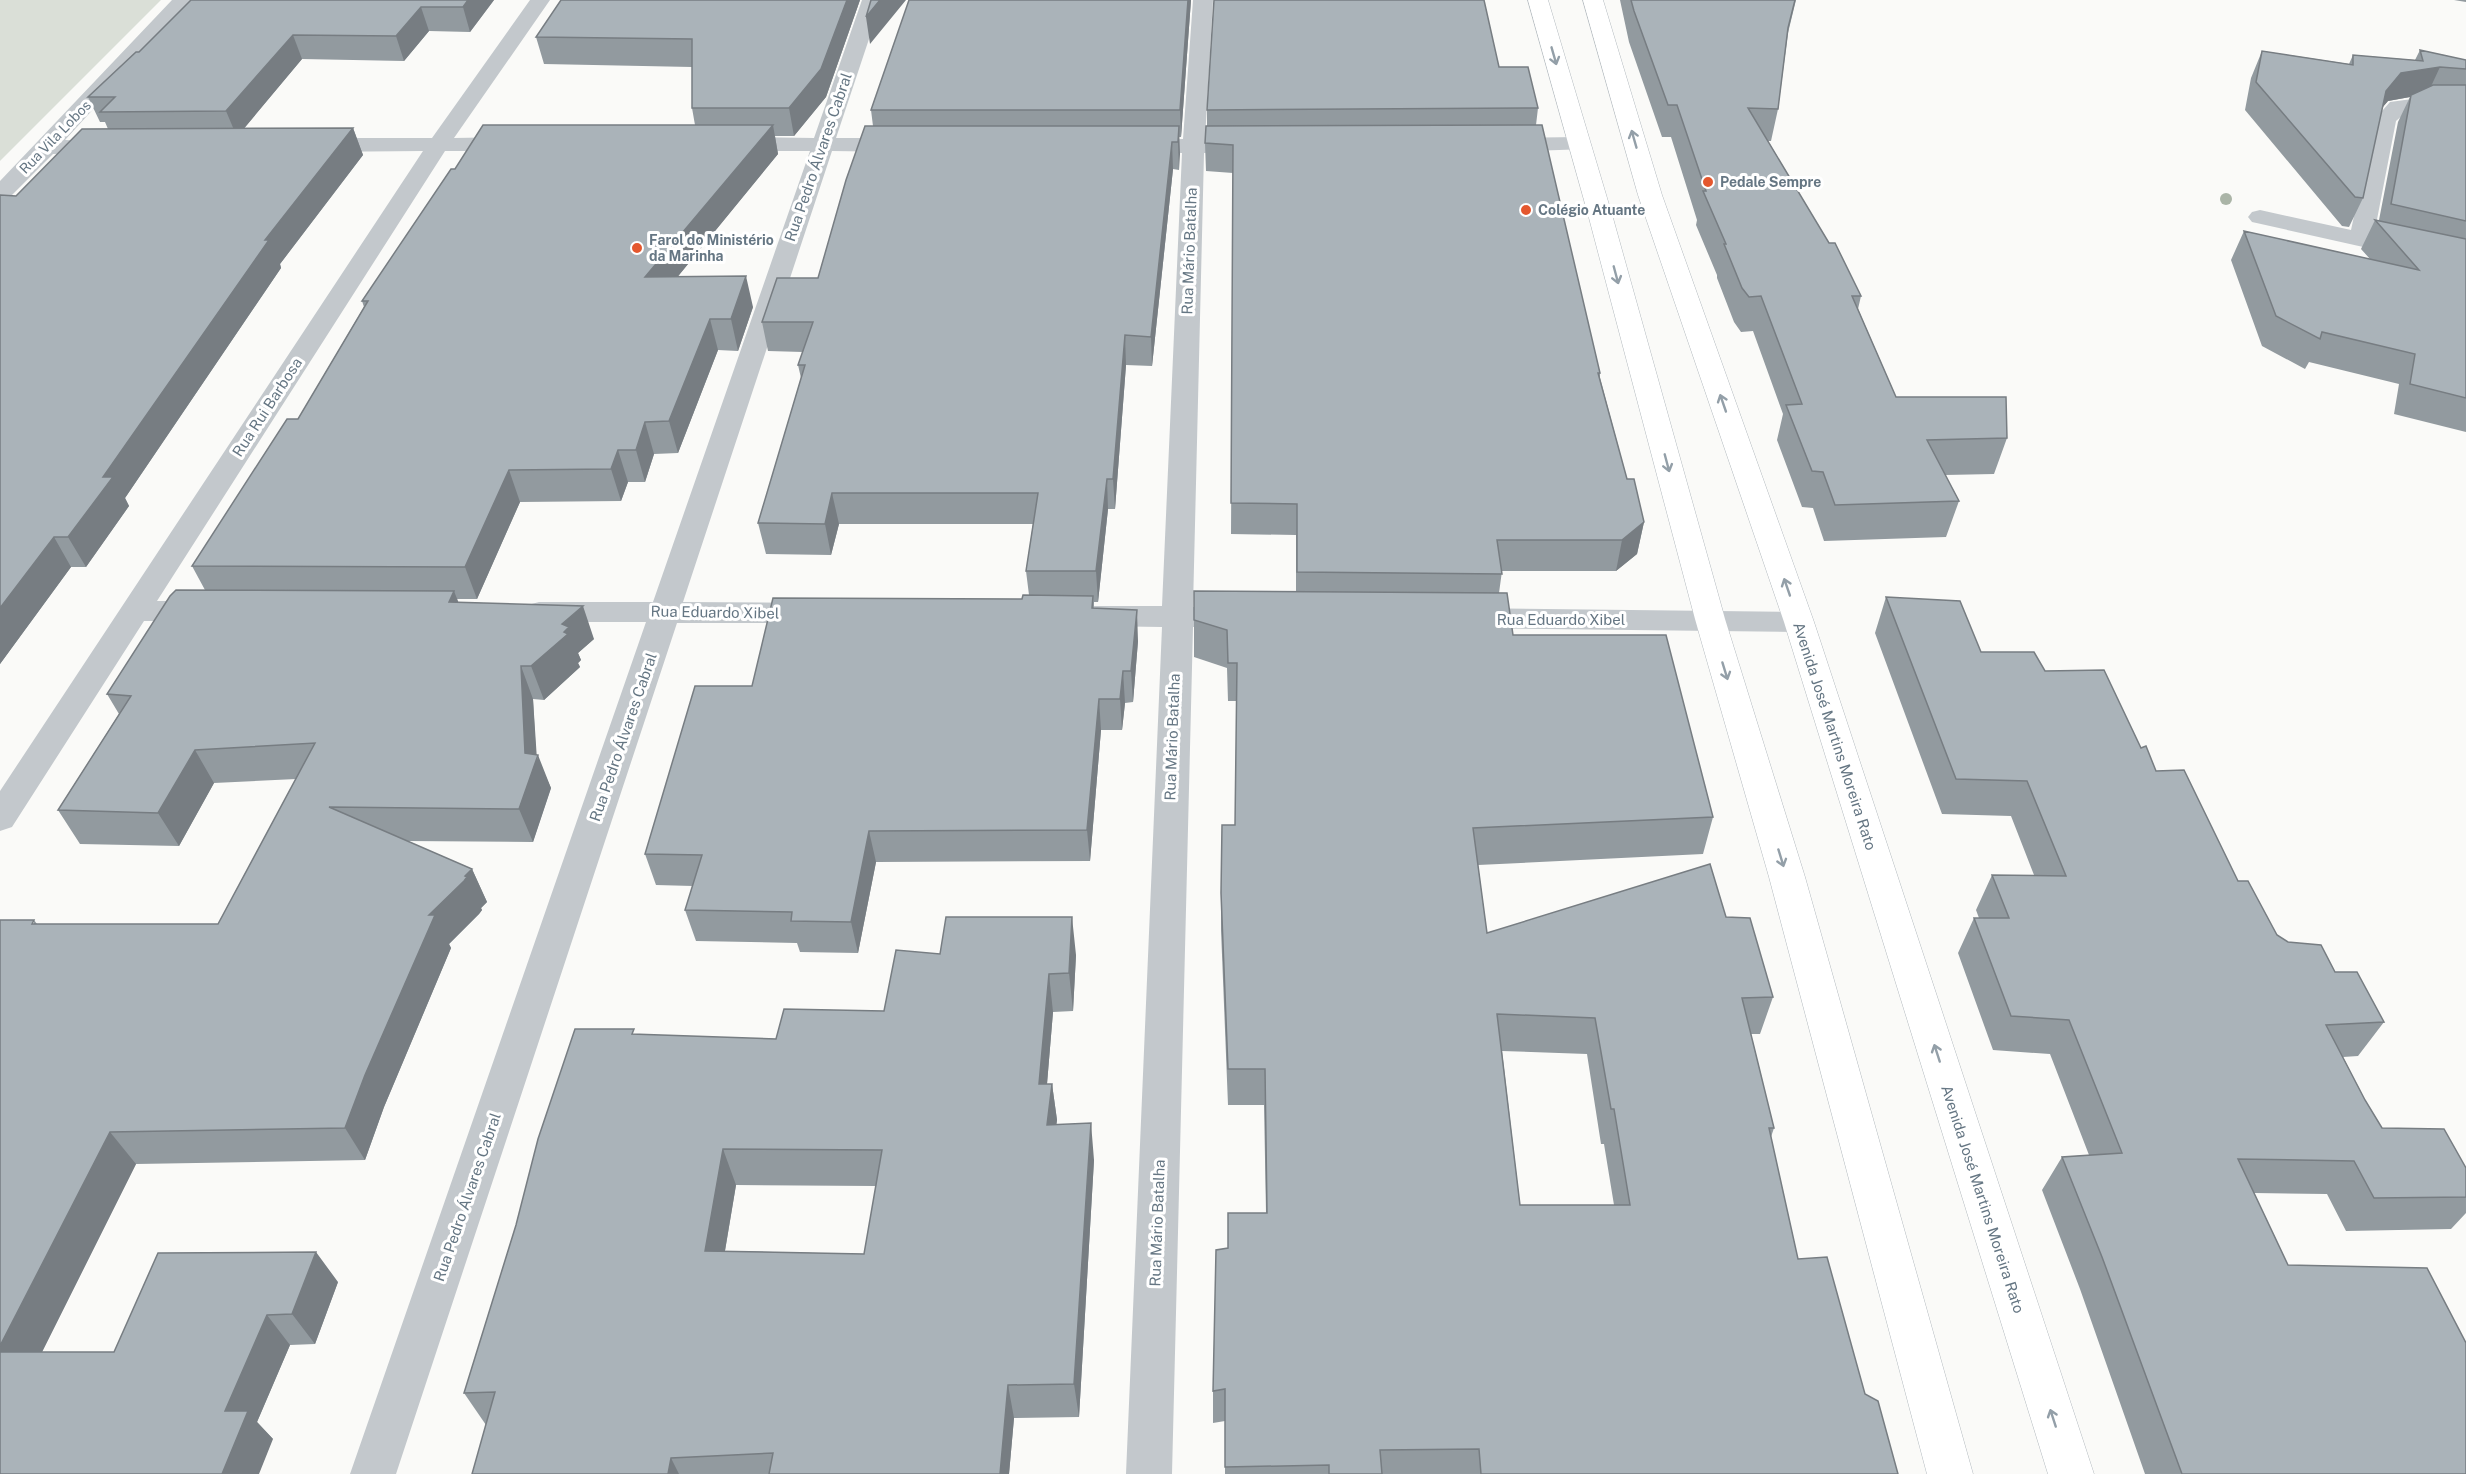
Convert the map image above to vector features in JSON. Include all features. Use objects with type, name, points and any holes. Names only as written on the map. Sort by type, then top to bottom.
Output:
[{"type":"street","name":"Rua Vila Lobos","points":[[0,194],[47,147],[183,0]]},
{"type":"street","name":"Rua Rui Barbosa","points":[[0,818],[439,143],[540,0]]},
{"type":"street","name":"Rua Pedro Álvares Cabral","points":[[373,1474],[872,0]]},
{"type":"street","name":"Rua Mário Batalha","points":[[1149,1474],[1193,147],[1203,0]]},
{"type":"street","points":[[1538,0],[1710,620],[1786,877],[1950,1474]]},
{"type":"street","name":"Avenida José Martins Moreira Rato","points":[[1593,0],[1650,195],[1799,622],[2071,1474]]},
{"type":"street","points":[[2361,239],[2386,119],[2398,107],[2427,103],[2466,105]]},
{"type":"street","points":[[296,145],[532,144]]},
{"type":"street","points":[[706,144],[918,145]]},
{"type":"street","points":[[1486,145],[1579,144]]},
{"type":"street","points":[[47,147],[130,146]]},
{"type":"street","points":[[1109,146],[1275,146]]},
{"type":"street","points":[[2260,217],[2466,263]]},
{"type":"street","points":[[135,611],[229,611]]},
{"type":"street","name":"Rua Eduardo Xibel","points":[[512,612],[843,614]]},
{"type":"street","points":[[1069,616],[1259,618]]},
{"type":"street","name":"Rua Eduardo Xibel","points":[[1437,618],[1799,622]]},
{"type":"shaded area","points":[[0,0],[161,0],[0,161]]},
{"type":"building","points":[[191,0],[468,0],[463,7],[421,7],[396,36],[293,35],[226,111],[100,112],[115,97],[88,97],[136,52],[139,52]]},
{"type":"building","points":[[561,0],[847,0],[821,69],[789,108],[692,108],[692,39],[536,37]]},
{"type":"building","points":[[871,0],[880,0],[866,17]]},
{"type":"building","points":[[909,0],[1188,0],[1180,110],[871,110]]},
{"type":"building","points":[[1214,0],[1484,0],[1499,67],[1528,67],[1538,108],[1207,110]]},
{"type":"building","points":[[1631,0],[1795,0],[1788,28],[1778,109],[1748,108],[1829,243],[1835,243],[1861,296],[1852,296],[1896,397],[2006,397],[2007,438],[1927,440],[1959,501],[1835,505],[1823,472],[1812,471],[1786,405],[1802,404],[1761,296],[1749,297],[1742,288],[1703,191],[1706,191],[1677,105],[1668,105]]},
{"type":"building","points":[[2420,50],[2466,60],[2466,69],[2440,67],[2401,73],[2386,91],[2363,198],[2355,197],[2256,82],[2262,51],[2353,65],[2353,55],[2423,61]]},
{"type":"building","points":[[2433,85],[2466,85],[2466,221],[2391,204],[2411,95]]},
{"type":"building","points":[[483,125],[773,125],[645,277],[746,276],[731,319],[710,319],[669,421],[645,422],[636,450],[618,450],[611,469],[509,470],[465,567],[192,566],[287,419],[298,419],[368,301],[362,301],[451,169],[455,169]]},
{"type":"building","points":[[1542,125],[1600,373],[1598,373],[1627,479],[1634,479],[1644,522],[1622,540],[1497,540],[1502,574],[1297,572],[1297,504],[1231,503],[1233,145],[1205,143],[1206,126]]},
{"type":"building","points":[[865,126],[1179,126],[1178,142],[1172,142],[1151,337],[1125,335],[1113,479],[1107,479],[1096,571],[1026,571],[1038,493],[832,493],[825,524],[758,523],[805,365],[798,365],[813,322],[762,322],[777,278],[818,278],[846,180]]},
{"type":"building","points":[[353,128],[265,240],[269,240],[103,477],[113,477],[68,537],[54,537],[0,608],[0,195],[16,196],[82,129]]},
{"type":"building","points":[[2375,220],[2466,239],[2466,398],[2410,384],[2415,354],[2322,332],[2320,339],[2276,316],[2244,231],[2419,270]]},
{"type":"building","points":[[176,590],[454,591],[449,602],[583,606],[562,624],[569,627],[564,632],[568,634],[531,666],[521,666],[525,753],[538,755],[519,809],[329,807],[472,869],[465,876],[467,877],[464,881],[429,915],[435,915],[365,1075],[345,1128],[110,1132],[0,1346],[0,920],[34,920],[32,924],[218,924],[315,743],[195,750],[158,813],[58,810],[131,696],[107,694]]},
{"type":"building","points":[[1194,591],[1507,593],[1513,635],[1666,635],[1713,817],[1473,828],[1487,933],[1710,864],[1726,917],[1750,918],[1773,997],[1742,998],[1774,1128],[1769,1128],[1798,1259],[1827,1257],[1865,1394],[1878,1401],[1898,1474],[1481,1474],[1479,1449],[1380,1450],[1382,1474],[1329,1474],[1329,1465],[1225,1467],[1225,1389],[1213,1391],[1216,1250],[1228,1248],[1228,1213],[1267,1213],[1265,1069],[1228,1069],[1221,893],[1222,825],[1235,825],[1237,663],[1228,663],[1227,630],[1194,620]],"holes":[[[1497,1014],[1595,1018],[1611,1109],[1614,1109],[1630,1205],[1520,1205]]]},
{"type":"building","points":[[1023,595],[1093,596],[1092,608],[1137,610],[1131,671],[1123,671],[1120,699],[1099,699],[1087,830],[869,831],[851,922],[791,921],[792,912],[685,910],[702,855],[645,854],[695,686],[752,686],[773,598],[1022,599]]},
{"type":"building","points":[[1886,597],[1960,601],[1981,652],[2034,652],[2045,671],[2104,670],[2141,748],[2146,746],[2156,771],[2184,770],[2238,881],[2248,881],[2277,935],[2288,942],[2321,945],[2335,972],[2357,972],[2384,1022],[2326,1025],[2382,1128],[2444,1129],[2466,1168],[2466,1197],[2374,1198],[2354,1161],[2238,1159],[2288,1265],[2427,1268],[2466,1343],[2466,1474],[2182,1474],[2102,1257],[2062,1157],[2122,1153],[2069,1020],[2011,1016],[1974,918],[2009,918],[1992,875],[2066,876],[2027,781],[1956,779]]},
{"type":"building","points":[[946,917],[1072,917],[1069,973],[1049,974],[1039,1084],[1052,1084],[1047,1125],[1091,1123],[1074,1384],[1008,1385],[1000,1474],[769,1474],[773,1453],[671,1458],[668,1474],[472,1474],[495,1392],[464,1393],[516,1225],[538,1139],[575,1029],[634,1029],[632,1034],[776,1039],[784,1009],[884,1011],[896,950],[940,954]],"holes":[[[723,1149],[882,1150],[864,1254],[705,1251]]]},
{"type":"building","points":[[316,1252],[292,1314],[267,1315],[225,1411],[248,1411],[222,1474],[0,1474],[0,1352],[114,1352],[158,1253]]},
{"type":"place","name":"Pedale Sempre","points":[[1708,182]]},
{"type":"place","name":"Colégio Atuante","points":[[1526,210]]},
{"type":"place","name":"Farol do Ministério da Marinha","points":[[637,248]]}]
